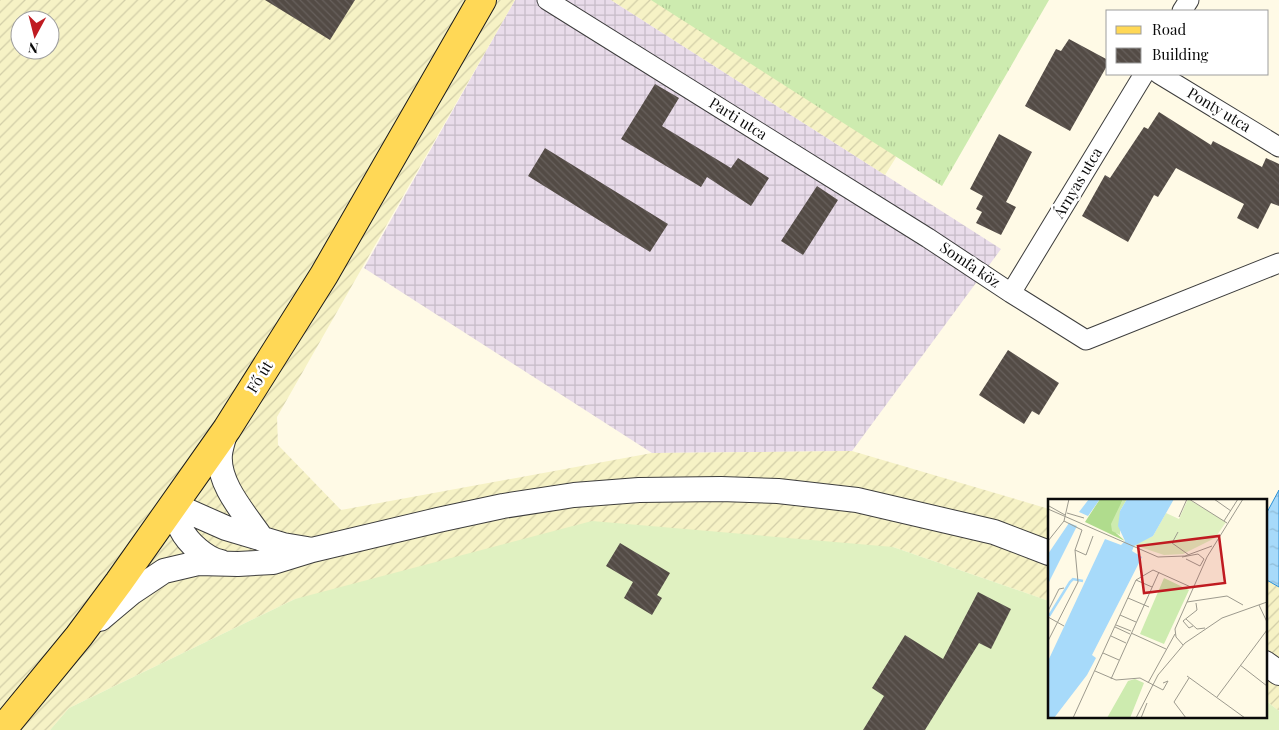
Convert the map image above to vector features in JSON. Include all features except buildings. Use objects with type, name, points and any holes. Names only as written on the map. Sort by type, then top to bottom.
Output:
[{"type":"main road","name":"Fő út","points":[[2,730],[79,636],[120,582],[227,429],[324,275],[482,0]]},
{"type":"street","name":"Parti utca","points":[[547,0],[928,238]]},
{"type":"street","name":"Árnyas utca","points":[[1011,293],[1143,75]]},
{"type":"street","name":"Ponty utca","points":[[1161,75],[1279,147]]},
{"type":"street","name":"Somfa köz","points":[[928,238],[1011,293]]},
{"type":"street","points":[[1011,293],[1086,340],[1279,263]]},
{"type":"street","points":[[227,429],[220,454],[223,478],[228,489],[262,540]]},
{"type":"street","points":[[79,636],[131,593],[164,571],[198,563],[238,564],[273,562],[312,550],[447,518],[503,506],[574,495],[639,490],[722,489],[778,491],[857,500],[994,532],[1048,553]]},
{"type":"street","points":[[174,505],[226,528],[262,540],[312,550]]},
{"type":"street","points":[[174,505],[182,530],[199,551],[215,561],[238,564]]},
{"type":"street","points":[[1266,664],[1279,672]]},
{"type":"shaded area","points":[[0,0],[515,0],[277,417],[278,445],[341,510],[652,453],[852,451],[1048,509],[1048,601],[893,547],[295,599],[69,708],[50,730],[0,730]]},
{"type":"shaded area","points":[[515,0],[611,0],[1001,249],[852,451],[652,453],[364,268]]},
{"type":"shaded area","points":[[611,0],[994,0],[885,175]]},
{"type":"shaded area","points":[[1266,580],[1279,587],[1279,711],[1266,701]]},
{"type":"green space","points":[[651,0],[1049,0],[942,186]]},
{"type":"green space","points":[[592,521],[893,547],[1048,601],[1048,718],[1266,718],[1266,701],[1279,711],[1279,730],[50,730],[69,708],[295,599]]},
{"type":"water","points":[[1279,490],[1279,587],[1266,580],[1266,514]]}]
